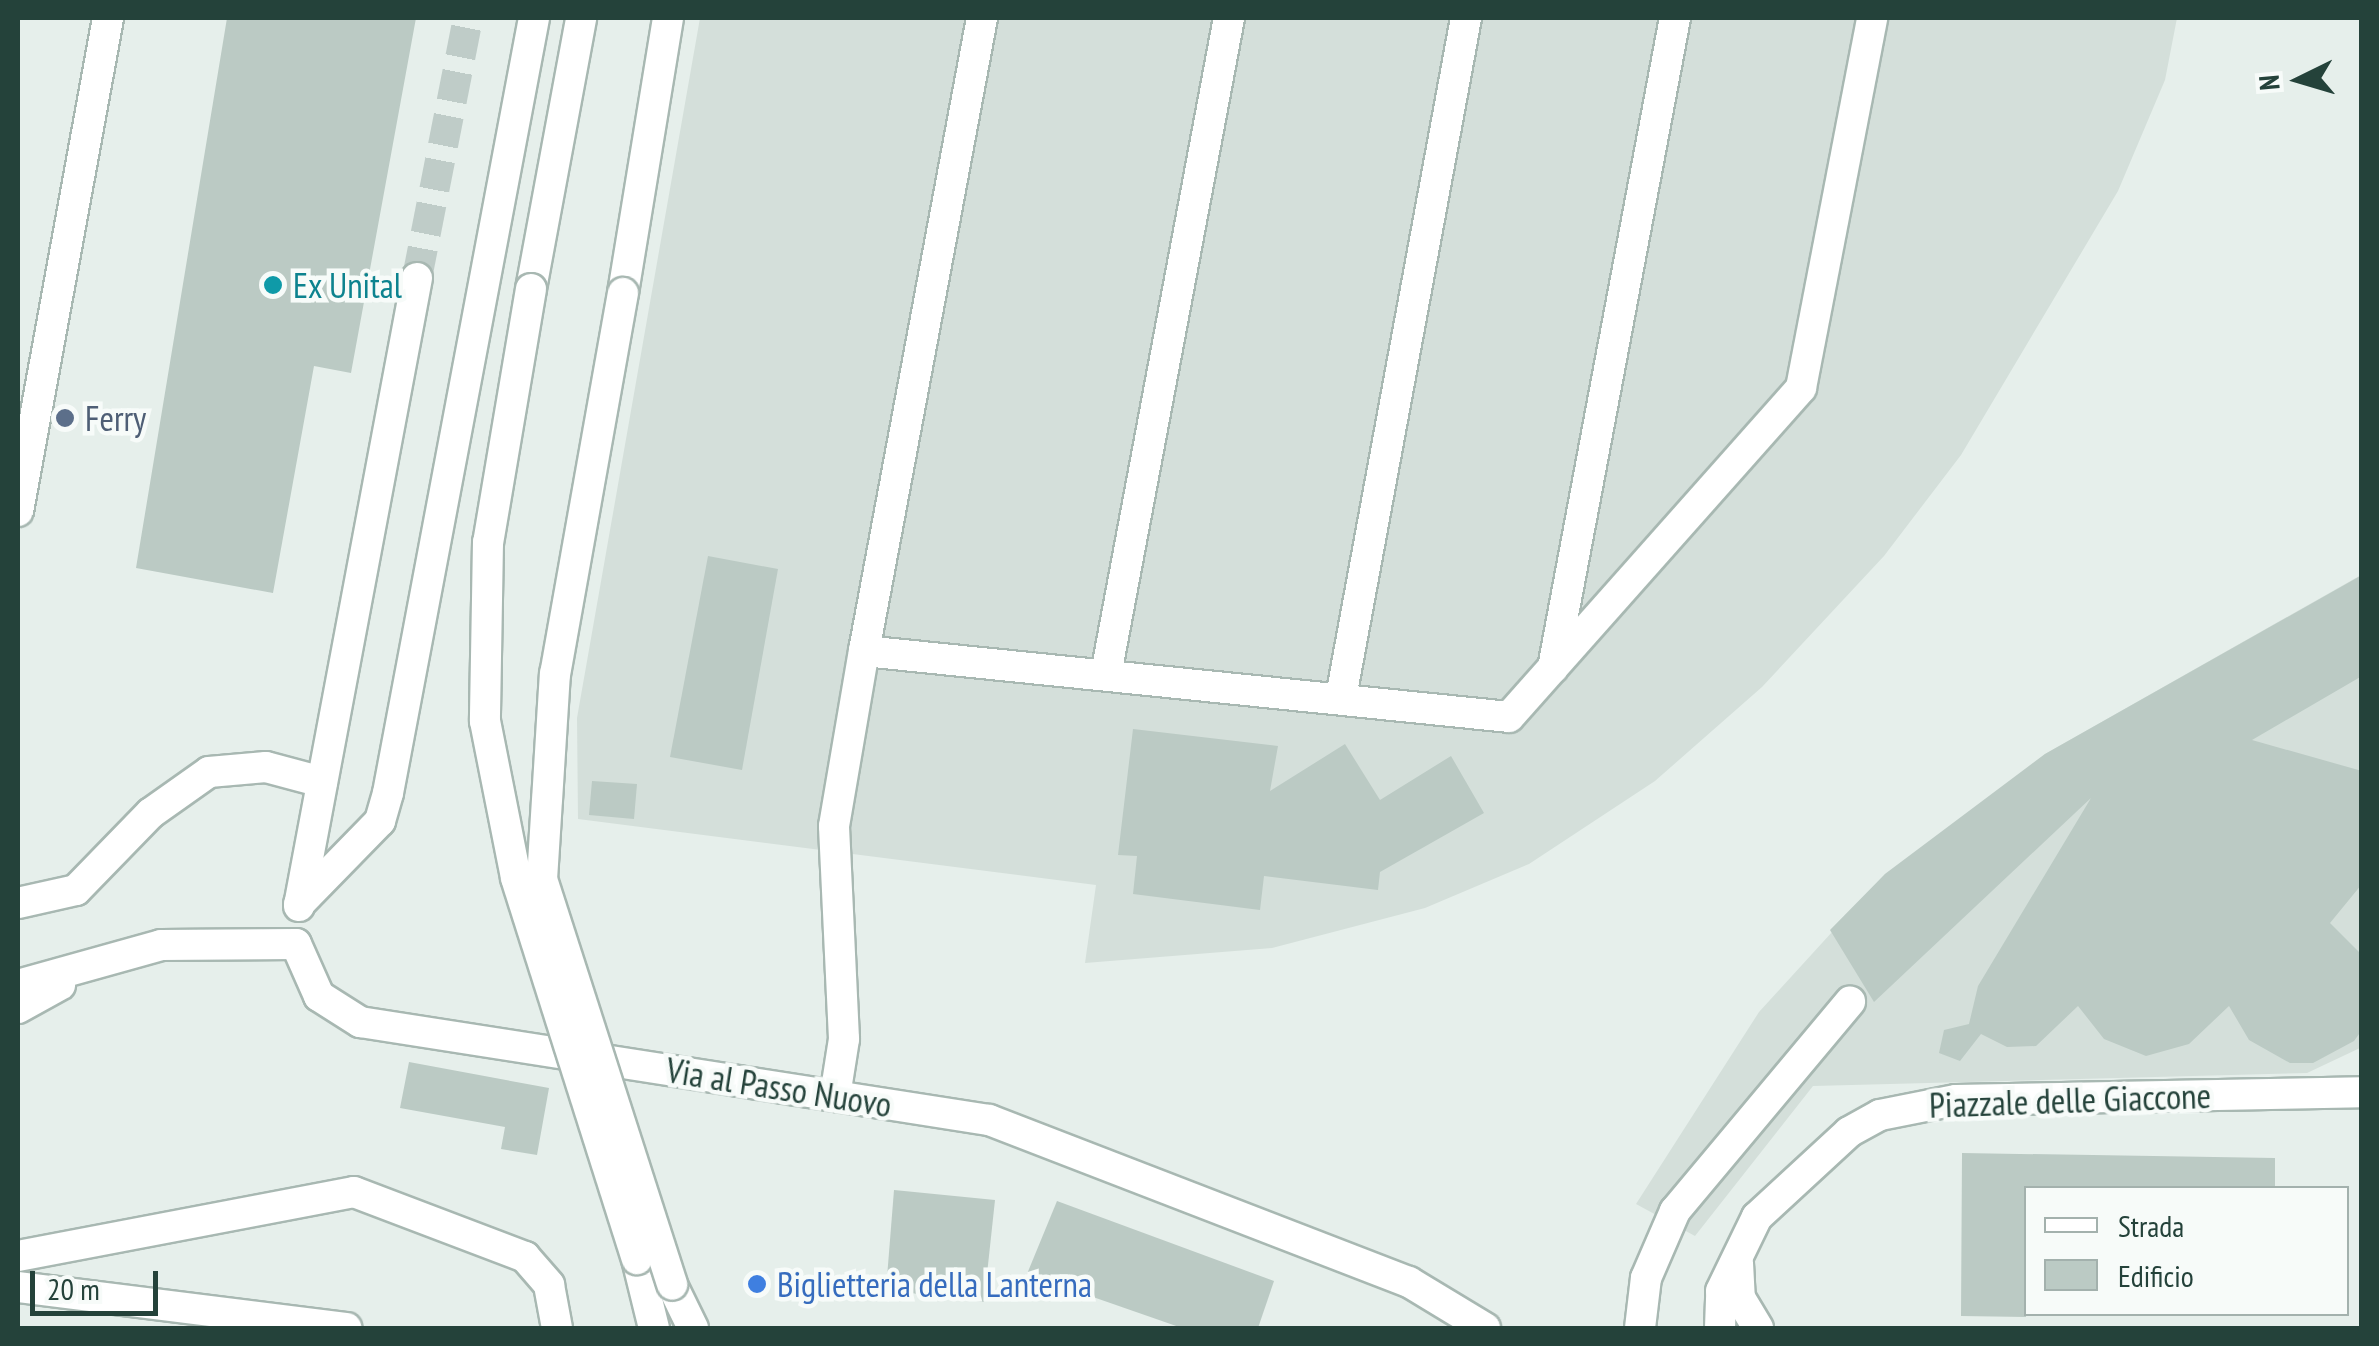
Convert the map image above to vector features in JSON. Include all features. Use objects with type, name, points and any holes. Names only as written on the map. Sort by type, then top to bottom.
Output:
[{"type":"lane","points":[[18,511],[108,18]]},
{"type":"lane","points":[[299,904],[380,822],[388,793],[534,18]]},
{"type":"lane","points":[[581,18],[488,542],[484,721],[512,862],[637,1259],[654,1328]]},
{"type":"lane","points":[[668,18],[555,673],[542,880],[672,1285],[693,1328]]},
{"type":"lane","points":[[835,1096],[844,1039],[834,826],[982,18]]},
{"type":"lane","points":[[1106,674],[1229,18]]},
{"type":"lane","points":[[1341,697],[1466,18]]},
{"type":"lane","points":[[1552,670],[1675,18]]},
{"type":"lane","points":[[864,651],[1509,717],[1800,388],[1872,18]]},
{"type":"lane","points":[[18,984],[80,973],[161,946],[296,944],[299,904],[417,278]]},
{"type":"lane","points":[[18,903],[76,890],[151,812],[210,772],[266,767],[322,782]]},
{"type":"lane","name":"Via al Passo Nuovo","points":[[296,944],[319,996],[360,1022],[989,1120],[1409,1282],[1486,1328]]},
{"type":"lane","points":[[18,1008],[80,973]]},
{"type":"lane","points":[[1640,1328],[1651,1261],[1675,1211],[1850,1002]]},
{"type":"lane","name":"Piazzale delle Giaccone","points":[[1720,1328],[1721,1291],[1744,1236],[1849,1132],[1920,1103],[2362,1092]]},
{"type":"lane","points":[[18,1256],[354,1192],[525,1257],[549,1285],[557,1327]]},
{"type":"lane","points":[[1744,1236],[1737,1276],[1758,1328]]},
{"type":"lane","points":[[18,1286],[346,1328]]},
{"type":"shaded area","points":[[700,18],[2177,18],[2165,80],[2118,191],[1961,455],[1884,556],[1762,687],[1655,781],[1529,864],[1425,908],[1272,948],[1085,963],[1096,885],[578,819],[577,718]]},
{"type":"shaded area","points":[[2361,575],[2360,1048],[2307,1073],[1813,1086],[1695,1236],[1636,1204],[1759,1012],[1885,874],[2045,754]]},
{"type":"building","name":"Ex Unital","points":[[227,18],[416,18],[351,373],[314,366],[273,593],[136,568]]},
{"type":"building","points":[[708,556],[778,569],[742,770],[670,757]]},
{"type":"building","points":[[2362,575],[2362,676],[2252,740],[2362,771],[2362,884],[2330,923],[2362,955],[2362,1030],[2354,1041],[2313,1063],[2290,1063],[2249,1040],[2229,1006],[2189,1044],[2146,1056],[2104,1039],[2078,1006],[2036,1046],[2007,1047],[1981,1034],[1960,1061],[1939,1053],[1944,1030],[1969,1024],[1978,986],[2091,798],[1874,1002],[1830,930],[1885,874],[2045,754]]},
{"type":"building","points":[[1133,729],[1278,746],[1270,791],[1345,744],[1380,800],[1451,756],[1484,813],[1380,872],[1378,890],[1264,876],[1260,910],[1133,894],[1137,856],[1118,855]]},
{"type":"building","points":[[592,781],[637,784],[634,819],[589,815]]},
{"type":"building","points":[[409,1062],[549,1088],[537,1155],[501,1149],[505,1127],[400,1108]]},
{"type":"building","points":[[1962,1153],[2275,1158],[2275,1186],[2024,1186],[2026,1317],[1961,1316]]},
{"type":"building","points":[[894,1190],[995,1200],[984,1302],[886,1290]]},
{"type":"building","points":[[1057,1201],[1274,1281],[1258,1328],[1182,1328],[1027,1274]]},
{"type":"tunnel","points":[[417,278],[468,18]]},
{"type":"place","name":"Ex Unital","points":[[273,285]]},
{"type":"place","name":"Ferry","points":[[65,418]]},
{"type":"place","name":"Biglietteria della Lanterna","points":[[757,1284]]}]
